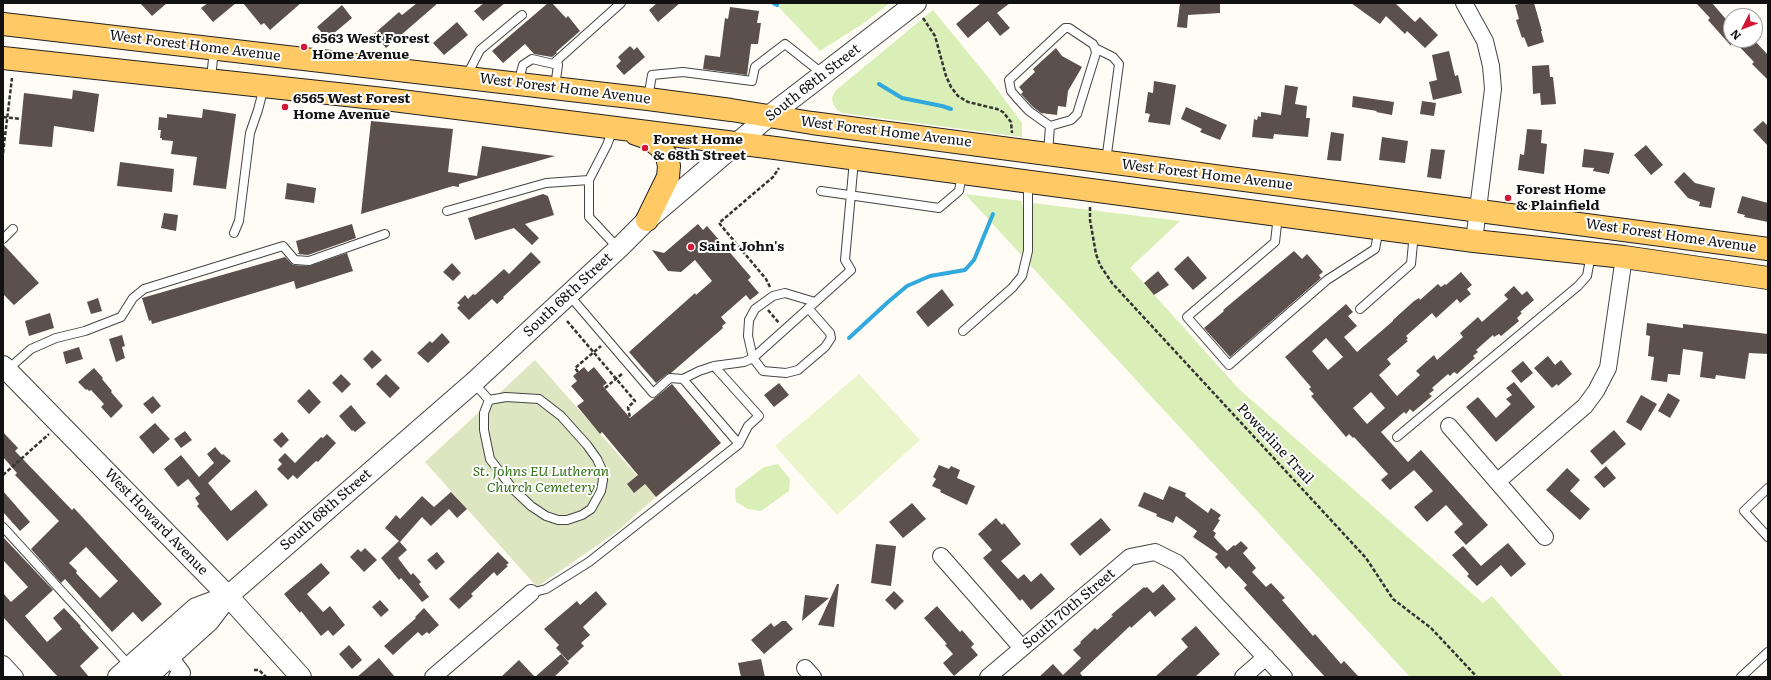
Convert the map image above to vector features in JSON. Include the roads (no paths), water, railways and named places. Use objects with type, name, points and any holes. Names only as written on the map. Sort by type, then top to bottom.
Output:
[{"type":"main road","name":"West Forest Home Avenue","points":[[3,24],[648,99],[769,116],[812,124],[1768,249]]},
{"type":"main road","name":"West Forest Home Avenue","points":[[3,58],[394,100],[736,143],[1474,241],[1624,257],[1768,278]]},
{"type":"main road","points":[[617,128],[650,139],[660,147],[667,157],[669,166],[668,178],[647,220]]},
{"type":"street","points":[[1464,3],[1485,41],[1491,66],[1493,89],[1474,241]]},
{"type":"street","name":"South 68th Street","points":[[134,674],[164,650],[196,608],[228,596],[474,382],[569,295],[647,220],[736,143],[914,4]]},
{"type":"street","points":[[1498,481],[1586,406],[1596,391],[1608,368],[1624,257]]},
{"type":"street","name":"West Howard Avenue","points":[[4,367],[228,596],[301,677]]},
{"type":"street","points":[[1449,426],[1545,537]]},
{"type":"street","name":"South 70th Street","points":[[988,677],[1130,557],[1155,552],[1177,563],[1266,657]]},
{"type":"street","points":[[941,556],[1022,648]]},
{"type":"street","points":[[433,677],[531,593]]},
{"type":"street","points":[[164,650],[182,673],[177,677]]},
{"type":"street","points":[[1243,677],[1266,657],[1284,677]]},
{"type":"street","points":[[3,664],[15,677]]},
{"type":"lane","points":[[554,63],[621,3]]},
{"type":"lane","points":[[466,77],[480,50],[522,15]]},
{"type":"lane","points":[[1065,28],[1069,28],[1093,44],[1096,53],[1077,114],[1071,120],[1050,126],[1029,111],[1017,98],[1011,91],[1009,80],[1065,28]]},
{"type":"lane","points":[[648,99],[652,75],[683,72],[752,81],[755,67],[785,44],[823,74]]},
{"type":"lane","points":[[211,81],[214,48]]},
{"type":"lane","points":[[1095,48],[1113,57],[1119,64],[1106,162]]},
{"type":"lane","points":[[518,84],[523,65],[528,60],[532,59],[558,65],[555,88]]},
{"type":"lane","points":[[234,233],[239,221],[250,132],[258,110],[264,86]]},
{"type":"lane","points":[[1048,154],[1050,126]]},
{"type":"lane","points":[[617,128],[589,180],[589,217],[619,248]]},
{"type":"lane","points":[[569,295],[652,393],[670,378],[683,379],[699,370],[714,366],[744,362],[753,358],[851,270],[845,260],[854,159]]},
{"type":"lane","points":[[820,191],[939,208],[959,191],[962,173]]},
{"type":"lane","points":[[447,211],[546,182],[589,180]]},
{"type":"lane","points":[[963,331],[1012,288],[1022,276],[1028,251],[1028,182]]},
{"type":"lane","points":[[1278,215],[1275,242],[1187,317],[1229,365],[1327,280],[1375,249],[1379,228]]},
{"type":"lane","points":[[3,239],[13,229]]},
{"type":"lane","points":[[1360,309],[1411,264],[1414,233]]},
{"type":"lane","points":[[4,367],[31,350],[56,338],[85,332],[122,317],[133,298],[144,289],[283,246],[295,260],[309,261],[385,234]]},
{"type":"lane","points":[[1397,438],[1578,286],[1587,276],[1591,253]]},
{"type":"lane","points":[[808,308],[830,333],[831,338],[825,347],[798,370],[786,373],[763,371],[753,358],[748,336],[749,320],[755,309],[773,296],[785,293],[815,302]]},
{"type":"lane","points":[[531,593],[546,589],[589,562],[739,444],[748,426],[759,416],[714,366]]},
{"type":"lane","points":[[683,379],[739,444]]},
{"type":"lane","points":[[474,382],[489,400]]},
{"type":"lane","points":[[506,397],[539,399],[561,416],[587,445],[597,459],[602,470],[603,480],[601,491],[591,509],[582,515],[568,520],[558,520],[546,516],[531,506],[512,488],[490,459],[486,446],[484,413],[489,400],[506,397]]},
{"type":"lane","points":[[1768,488],[1744,511],[1768,537]]},
{"type":"lane","points":[[3,526],[134,674]]},
{"type":"lane","points":[[1741,677],[1768,652]]},
{"type":"waterway","points":[[773,3],[777,5]]},
{"type":"waterway","points":[[879,84],[902,98],[951,109]]},
{"type":"waterway","points":[[849,338],[907,286],[930,276],[965,270],[974,260],[993,214]]},
{"type":"place","name":"6563 West Forest Home Avenue","points":[[304,47]]},
{"type":"place","name":"6565 West Forest Home Avenue","points":[[285,107]]},
{"type":"place","name":"Forest Home & 68th Street","points":[[645,148]]},
{"type":"place","name":"Forest Home & Plainfield","points":[[1508,198]]},
{"type":"place","name":"Saint John's","points":[[691,247]]},
{"type":"park label","name":"St. Johns EU Lutheran Church Cemetery","points":[[541,480]]}]
